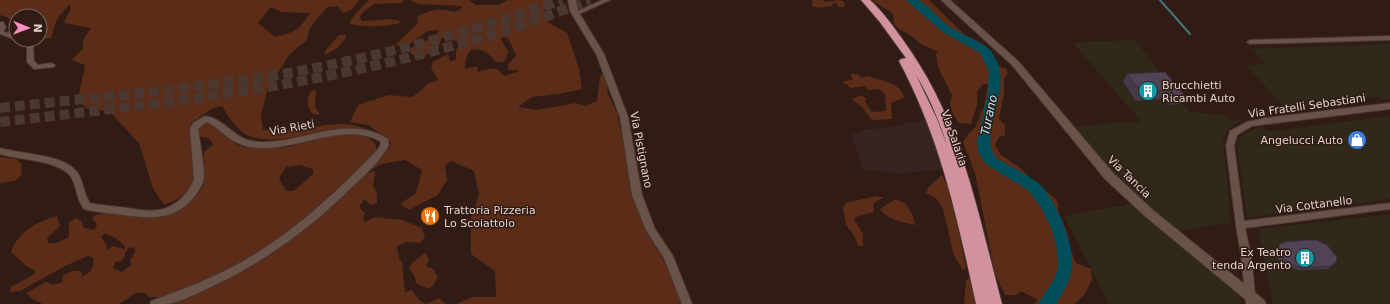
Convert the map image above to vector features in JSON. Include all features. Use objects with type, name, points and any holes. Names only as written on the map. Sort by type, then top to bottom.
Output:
[{"type":"highway","name":"Via Salaria","points":[[864,1],[878,12],[908,54],[927,84],[942,116],[959,163],[982,274],[983,304]]},
{"type":"highway","name":"Via Salaria","points":[[982,274],[995,304]]},
{"type":"main road","name":"Via Tancia","points":[[945,0],[1000,48],[1020,69],[1109,176],[1150,214],[1250,300],[1260,304]]},
{"type":"street","name":"Via Pistignano","points":[[572,0],[575,14],[600,54],[624,117],[637,195],[651,230],[668,256],[687,304]]},
{"type":"street","points":[[575,14],[607,0]]},
{"type":"street","points":[[0,24],[2,27],[0,31]]},
{"type":"street","points":[[1250,42],[1390,38]]},
{"type":"street","points":[[30,48],[31,62],[37,67],[52,65]]},
{"type":"street","name":"Via Fratelli Sebastiani","points":[[1250,300],[1246,255],[1240,225],[1230,146],[1233,133],[1250,124],[1265,121],[1390,106]]},
{"type":"street","name":"Via Rieti","points":[[0,151],[67,167],[76,177],[80,195],[83,202],[87,206],[146,214],[159,214],[172,209],[181,203],[194,192],[198,184],[199,179],[194,129],[196,125],[205,119],[215,121],[232,137],[245,143],[269,145],[294,142],[331,133],[349,132],[380,136],[385,141],[385,145],[382,150],[356,178],[300,228],[253,261],[204,286],[155,304]]},
{"type":"street","name":"Via Cottanello","points":[[1240,225],[1390,206]]},
{"type":"shaded area","points":[[0,0],[360,0],[351,10],[343,13],[338,6],[328,7],[316,20],[309,30],[307,40],[289,55],[268,88],[261,115],[263,130],[285,130],[348,124],[368,130],[331,130],[290,138],[258,138],[249,136],[241,131],[233,123],[222,106],[213,108],[191,123],[196,165],[190,188],[182,196],[164,205],[153,188],[139,143],[110,112],[86,108],[78,99],[85,65],[72,60],[83,48],[83,40],[91,28],[64,23],[71,8],[69,5],[57,19],[51,38],[48,38],[48,8],[8,8],[8,18],[0,15]],"holes":[[[271,7],[282,12],[310,13],[296,30],[275,37],[258,23]]]},
{"type":"shaded area","points":[[369,0],[404,0],[402,3],[374,4],[363,12],[360,17],[362,21],[390,19],[401,21],[398,24],[373,26],[361,26],[349,23],[355,14]]},
{"type":"shaded area","points":[[410,0],[469,0],[476,5],[499,5],[508,0],[546,0],[544,13],[546,21],[567,33],[579,68],[582,89],[559,94],[532,97],[518,107],[536,110],[576,103],[585,106],[597,101],[600,77],[604,72],[608,85],[607,92],[617,113],[625,150],[632,196],[646,232],[663,259],[682,304],[456,304],[472,297],[496,297],[495,271],[471,254],[471,219],[479,195],[474,171],[451,161],[445,166],[447,180],[438,195],[409,210],[400,204],[416,193],[422,170],[405,160],[382,164],[362,174],[379,154],[390,148],[391,142],[368,125],[350,122],[358,105],[388,95],[412,97],[422,90],[427,84],[438,80],[431,68],[433,62],[448,54],[450,61],[456,60],[456,51],[460,42],[442,38],[439,48],[424,56],[412,55],[409,49],[437,35],[439,30],[428,31],[405,47],[395,45],[418,23],[417,17],[427,12],[436,10],[455,12],[462,8],[462,6],[419,4]],"holes":[[[503,37],[508,38],[516,55],[508,65],[508,70],[519,70],[518,72],[504,76],[495,69],[478,72],[477,66],[465,69],[466,58],[470,50],[482,51],[488,54],[496,62],[503,62],[506,59],[508,51],[501,39]]]},
{"type":"shaded area","points":[[824,0],[824,2],[841,0],[845,3],[844,7],[839,7],[836,3],[833,3],[832,6],[818,8],[812,6],[812,1]]},
{"type":"shaded area","points":[[874,0],[929,0],[964,34],[983,44],[999,66],[1006,69],[1008,74],[1004,78],[1004,93],[999,119],[1005,125],[1005,135],[999,137],[995,145],[1000,154],[1023,170],[1039,188],[1049,193],[1058,202],[1058,211],[1068,234],[1070,248],[1076,263],[1091,269],[1092,279],[1085,294],[1075,304],[1034,304],[1038,300],[1021,291],[1016,295],[1005,295],[995,274],[975,173],[963,142],[969,133],[976,127],[984,107],[988,84],[983,84],[977,91],[977,105],[971,124],[959,123],[953,114],[950,104],[952,95],[938,67],[936,54],[938,52],[921,44],[896,27],[894,24],[894,17],[891,12],[874,2]]},
{"type":"shaded area","points":[[339,35],[347,35],[338,47],[325,55],[325,51]]},
{"type":"shaded area","points":[[1135,40],[1190,112],[1226,115],[1229,119],[1243,121],[1234,124],[1228,130],[1223,139],[1231,223],[1179,231],[1137,199],[1115,176],[1074,127],[1141,121],[1075,45],[1075,42]]},
{"type":"shaded area","points":[[1390,44],[1390,99],[1383,100],[1380,97],[1353,99],[1356,103],[1288,112],[1246,65],[1265,64],[1251,49]]},
{"type":"shaded area","points":[[850,74],[857,74],[862,78],[867,76],[890,83],[903,93],[904,98],[891,103],[892,119],[872,120],[862,107],[852,99],[862,95],[866,99],[865,102],[872,112],[885,111],[886,109],[885,94],[879,89],[868,90],[865,86],[850,88],[847,84],[843,83],[843,81],[853,80]]},
{"type":"shaded area","points":[[314,89],[316,91],[315,107],[320,114],[318,115],[313,114],[308,104],[309,95]]},
{"type":"shaded area","points":[[1390,116],[1390,199],[1247,218],[1237,146],[1239,139],[1245,134],[1262,127],[1267,132]]},
{"type":"shaded area","points":[[923,120],[928,120],[931,133],[945,169],[897,174],[891,172],[866,170],[862,167],[852,137],[854,134],[868,129],[888,128],[911,122],[917,123]]},
{"type":"shaded area","points":[[206,122],[215,124],[237,145],[248,148],[290,147],[319,138],[342,134],[364,135],[375,143],[377,152],[313,215],[271,245],[219,275],[168,297],[149,297],[144,293],[136,293],[119,304],[43,304],[33,299],[26,293],[46,282],[53,285],[63,282],[62,276],[72,271],[81,271],[82,276],[88,273],[92,267],[93,258],[88,256],[65,266],[20,291],[10,292],[11,287],[33,275],[35,271],[26,266],[11,252],[14,245],[23,233],[36,224],[57,216],[60,226],[47,238],[48,243],[57,243],[69,237],[69,223],[76,218],[81,221],[84,228],[94,230],[97,225],[92,218],[97,215],[111,213],[150,218],[164,215],[191,200],[203,186],[204,152],[213,145],[208,138],[201,137],[198,132],[201,125]],"holes":[[[300,165],[313,169],[313,174],[294,191],[286,191],[279,178],[286,167]],[[105,233],[117,239],[125,246],[124,249],[112,246],[107,250],[107,245],[101,237]],[[132,247],[136,251],[130,260],[131,265],[122,272],[113,268],[115,262],[121,261],[125,257],[125,253],[128,248]]]},
{"type":"shaded area","points":[[0,157],[16,159],[21,163],[22,174],[15,181],[0,183]]},
{"type":"shaded area","points":[[373,171],[375,172],[373,186],[377,194],[377,203],[371,205],[364,199],[359,207],[365,213],[363,217],[365,222],[375,217],[402,220],[422,228],[425,237],[420,243],[407,242],[397,246],[399,258],[402,263],[405,292],[412,290],[419,300],[426,304],[171,304],[183,300],[232,276],[356,179]]},
{"type":"shaded area","points":[[942,175],[951,197],[957,220],[966,268],[963,270],[954,256],[943,209],[936,198],[926,193],[928,188]]},
{"type":"shaded area","points":[[876,196],[884,198],[873,204],[874,212],[856,217],[854,219],[863,234],[863,246],[858,246],[854,235],[846,225],[843,208],[846,203]]},
{"type":"shaded area","points":[[894,200],[903,202],[909,208],[916,225],[902,222],[883,213],[880,209]]},
{"type":"shaded area","points":[[1130,204],[1240,295],[1241,304],[1109,304],[1064,216]]},
{"type":"shaded area","points":[[1390,214],[1390,304],[1273,304],[1258,229]]},
{"type":"shaded area","points":[[425,253],[429,259],[427,267],[432,268],[438,277],[429,289],[417,284],[414,275],[409,268],[414,261]]},
{"type":"shaded area","points":[[969,278],[977,304],[964,304],[966,280]]},
{"type":"shaded area","points":[[439,298],[445,304],[426,304]]},
{"type":"building","points":[[1165,72],[1184,95],[1175,96],[1170,90],[1141,92],[1127,74]]},
{"type":"building","name":"Ex Teatro tenda Argento","points":[[1316,240],[1327,245],[1337,257],[1336,262],[1331,266],[1301,268],[1291,264],[1281,256],[1278,250],[1280,244],[1285,242]]},
{"type":"waterway","name":"Turano","points":[[911,0],[947,30],[984,51],[995,71],[994,93],[983,141],[985,152],[991,161],[1034,187],[1048,206],[1059,230],[1064,248],[1065,267],[1062,279],[1051,299],[1046,304]]},
{"type":"waterway","points":[[1160,0],[1190,34]]},
{"type":"tunnel","points":[[0,108],[184,88],[294,72],[396,50],[463,32],[562,0]]},
{"type":"tunnel","points":[[0,122],[192,99],[341,73],[384,64],[467,42],[509,29],[590,0]]},
{"type":"place","name":"Brucchietti Ricambi Auto","points":[[1148,91]]},
{"type":"place","name":"Angelucci Auto","points":[[1357,140]]},
{"type":"place","name":"Trattoria Pizzeria Lo Scoiattolo","points":[[430,216]]},
{"type":"place","name":"Ex Teatro tenda Argento","points":[[1305,258]]}]
